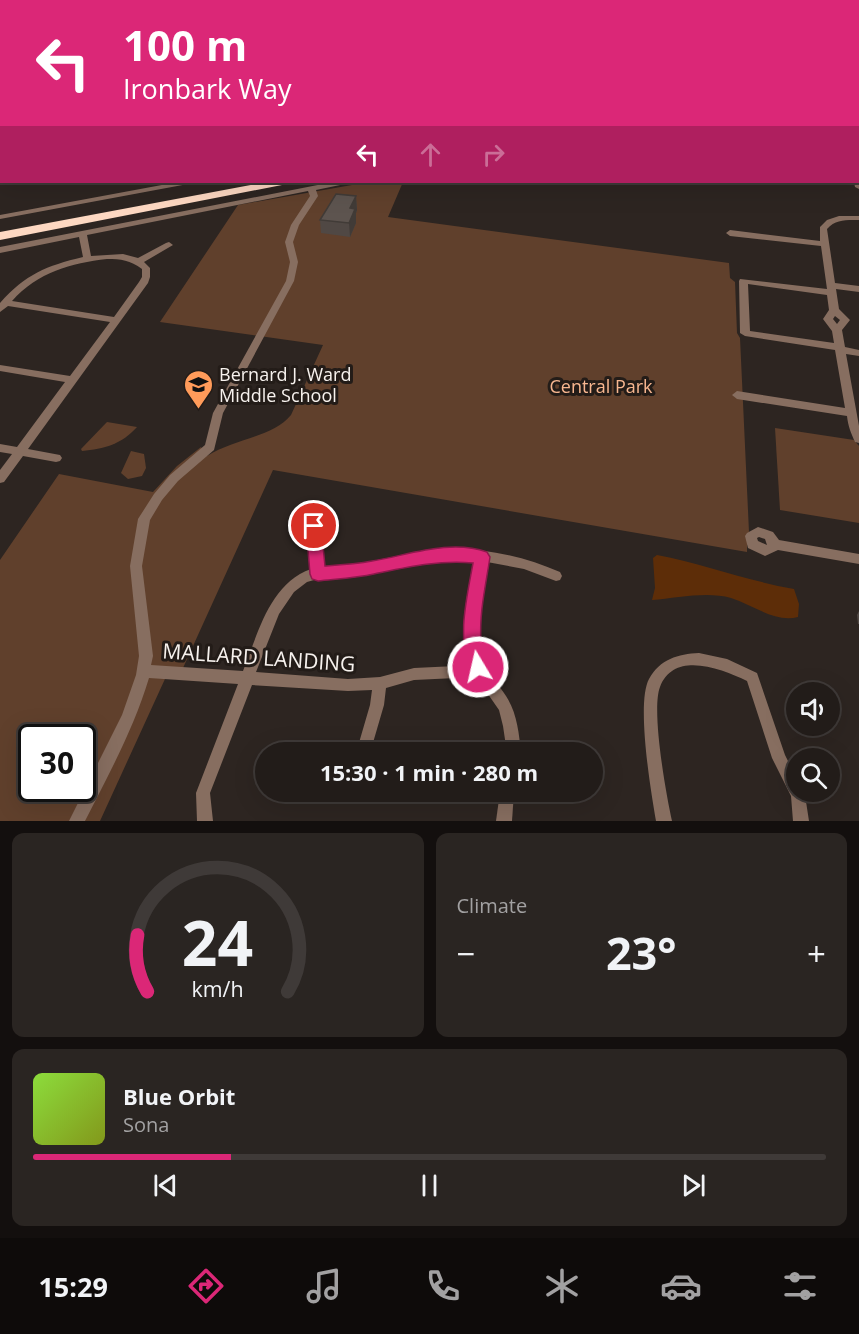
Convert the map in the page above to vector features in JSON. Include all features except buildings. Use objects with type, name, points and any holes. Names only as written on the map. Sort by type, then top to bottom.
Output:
[{"type":"highway","points":[[0,229],[240,183]]},
{"type":"highway","points":[[0,236],[277,183]]},
{"type":"street","points":[[0,217],[183,183]]},
{"type":"street","points":[[0,250],[337,183]]},
{"type":"street","points":[[77,821],[132,708],[145,670],[146,656],[136,566],[144,519],[174,478],[210,447],[218,412],[290,281],[294,262],[290,242],[295,225],[314,196],[311,188]]},
{"type":"street","points":[[859,218],[840,218],[828,222],[823,229],[834,310],[828,317],[837,330],[854,428],[859,439]]},
{"type":"street","points":[[82,233],[88,260]]},
{"type":"street","points":[[730,233],[824,243]]},
{"type":"street","points":[[140,261],[169,245]]},
{"type":"street","points":[[0,479],[146,277],[146,268],[140,261],[116,255],[57,267],[39,274],[22,285],[3,306]]},
{"type":"street","points":[[859,289],[831,289],[743,281],[745,333],[859,353]]},
{"type":"street","points":[[3,306],[116,320]]},
{"type":"street","points":[[0,368],[72,380]]},
{"type":"street","points":[[737,395],[851,412]]},
{"type":"street","points":[[0,448],[56,458]]},
{"type":"street","points":[[314,526],[318,574]]},
{"type":"street","points":[[774,544],[859,559]]},
{"type":"street","points":[[205,821],[203,794],[273,612],[284,593],[303,578],[318,574],[372,568],[418,557],[450,554],[533,566],[556,576]]},
{"type":"street","points":[[482,557],[473,614],[473,640],[478,667],[502,701],[512,729],[513,742]]},
{"type":"street","points":[[664,821],[655,758],[651,702],[654,683],[669,664],[694,658],[734,667],[752,677],[779,758],[798,795],[801,821]]},
{"type":"street","name":"MALLARD LANDING","points":[[145,670],[322,685],[380,683],[414,674],[456,672],[478,667]]},
{"type":"street","points":[[366,742],[377,705],[380,683]]},
{"type":"street","points":[[504,821],[506,802]]},
{"type":"green space","name":"Central Park","points":[[363,183],[403,183],[388,217],[729,263],[730,278],[735,282],[737,333],[740,338],[749,532],[747,552],[273,470],[183,668],[170,668],[100,821],[0,821],[0,560],[59,474],[153,492],[177,466],[201,447],[207,456],[274,428],[291,415],[323,345],[160,322],[238,205]]},
{"type":"green space","points":[[107,422],[137,427],[125,438],[112,445],[82,451],[81,449]]},
{"type":"green space","points":[[775,428],[854,440],[859,446],[859,523],[780,510]]},
{"type":"green space","points":[[131,451],[144,454],[146,468],[142,476],[128,479],[121,473]]},
{"type":"shaded area","points":[[657,555],[794,589],[799,604],[798,617],[781,618],[722,596],[702,595],[652,600],[655,588],[653,558]]},
{"type":"place","name":"Bernard J. Ward Middle School","points":[[198,410]]},
{"type":"route","points":[[314,526],[318,574],[372,568],[418,557],[450,554],[482,557],[474,596],[473,614],[473,640],[478,667]]}]
